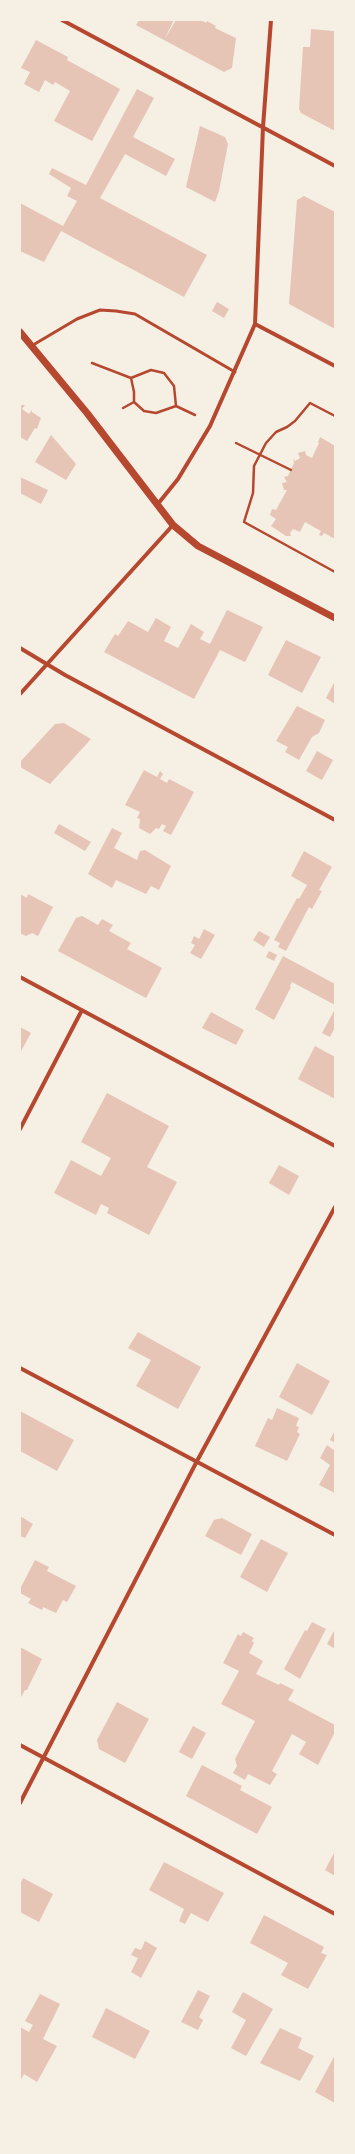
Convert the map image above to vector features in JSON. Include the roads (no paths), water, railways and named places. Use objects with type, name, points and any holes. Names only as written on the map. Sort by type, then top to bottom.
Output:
[{"type":"street","points":[[62,20],[335,166]]},
{"type":"street","points":[[157,505],[178,479],[210,426],[255,324],[263,127],[271,20]]},
{"type":"street","points":[[255,324],[335,366]]},
{"type":"street","points":[[20,332],[33,345],[173,525],[198,546],[335,618]]},
{"type":"street","points":[[20,694],[173,525]]},
{"type":"street","points":[[20,648],[66,675],[335,820]]},
{"type":"street","points":[[20,977],[335,1146]]},
{"type":"street","points":[[20,1129],[82,1010]]},
{"type":"street","points":[[20,1803],[197,1461],[335,1207]]},
{"type":"street","points":[[20,1368],[335,1535]]},
{"type":"street","points":[[20,1745],[335,1914]]},
{"type":"lane","points":[[33,345],[83,317],[100,310],[116,311],[135,314],[235,372]]}]
